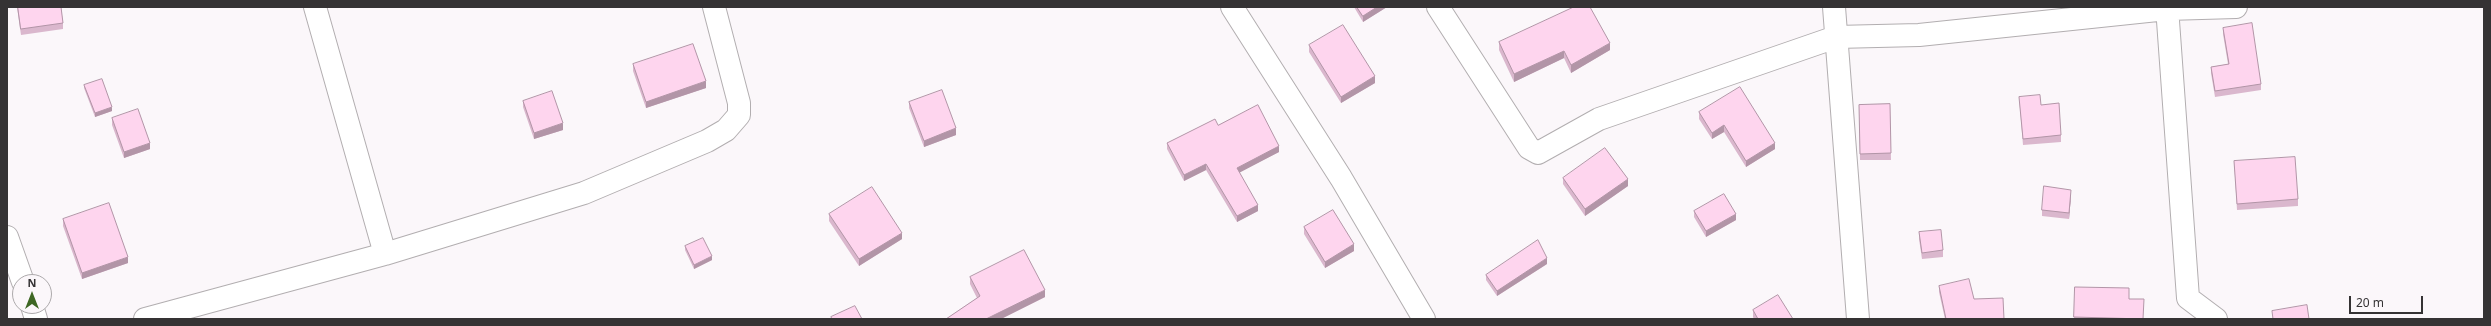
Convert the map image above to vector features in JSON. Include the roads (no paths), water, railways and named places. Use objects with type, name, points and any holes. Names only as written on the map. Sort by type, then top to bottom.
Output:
[{"type":"street","points":[[316,7],[385,254]]},
{"type":"street","points":[[145,319],[385,254],[584,194],[707,141],[726,130],[739,115],[739,103],[714,7]]},
{"type":"street","points":[[1232,7],[1341,178],[1424,319]]},
{"type":"street","points":[[1438,7],[1529,148],[1538,153],[1599,119],[1836,38],[1919,35],[2167,8],[2236,7]]},
{"type":"street","points":[[1834,7],[1858,319]]},
{"type":"street","points":[[2167,8],[2188,298],[2191,319]]},
{"type":"street","points":[[7,237],[20,274]]},
{"type":"street","points":[[2188,298],[2216,319]]}]
